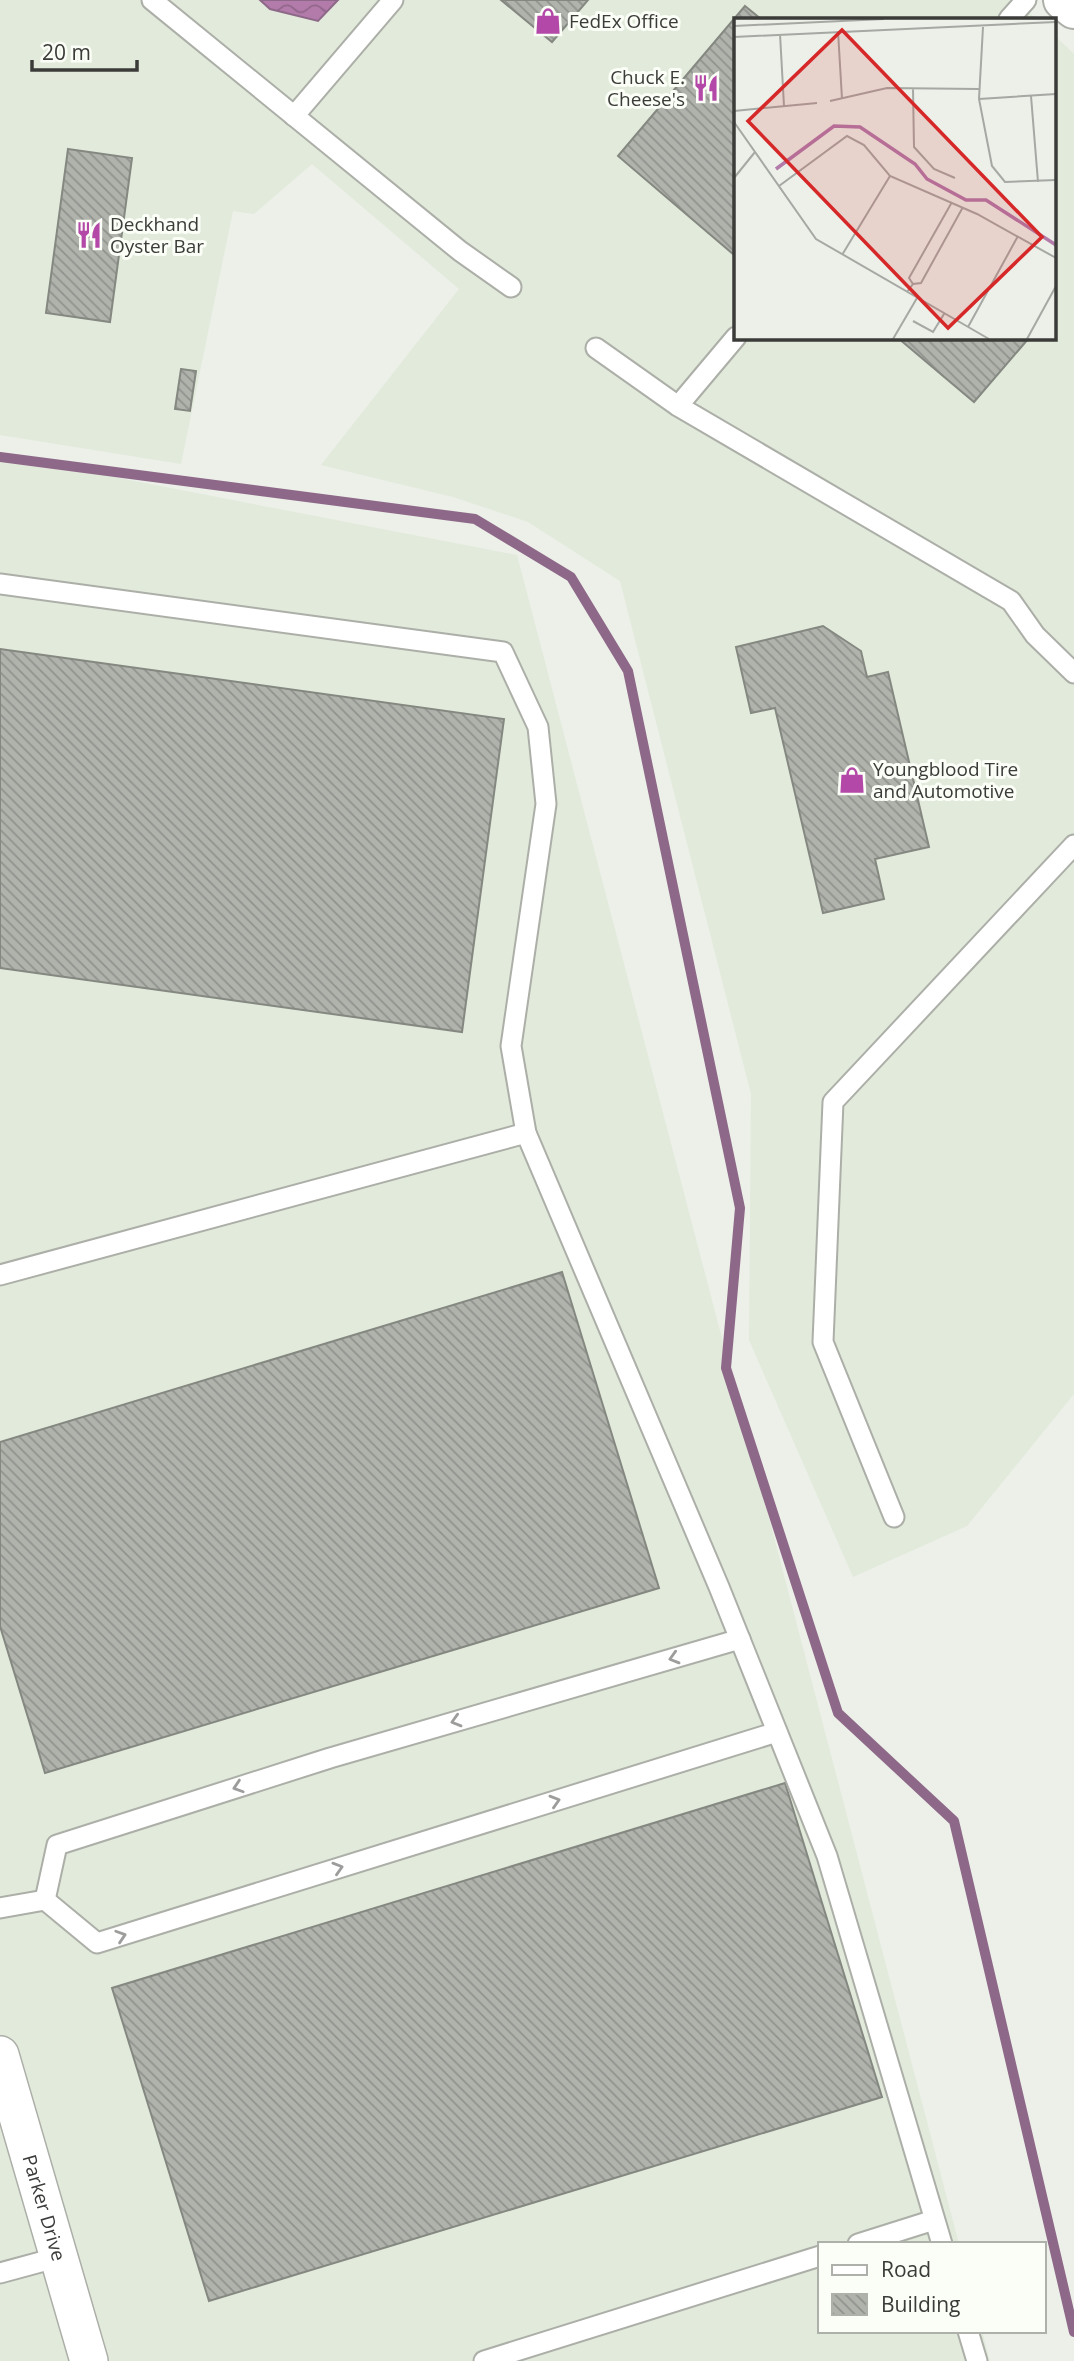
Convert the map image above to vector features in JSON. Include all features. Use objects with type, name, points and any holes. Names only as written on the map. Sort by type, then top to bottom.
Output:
[{"type":"main road","points":[[1063,0],[1074,9]]},
{"type":"street","name":"Parker Drive","points":[[0,2055],[89,2361]]},
{"type":"lane","points":[[152,0],[460,251],[511,287]]},
{"type":"lane","points":[[294,116],[393,0]]},
{"type":"lane","points":[[1010,18],[1026,0]]},
{"type":"lane","points":[[678,406],[734,339]]},
{"type":"lane","points":[[596,348],[678,406],[1011,601],[1035,635],[1074,673]]},
{"type":"lane","points":[[0,584],[503,652],[538,727],[546,804],[511,1046],[526,1133],[740,1639],[827,1856],[941,2242]]},
{"type":"lane","points":[[894,1517],[823,1342],[833,1102],[1074,845]]},
{"type":"lane","points":[[0,1275],[526,1133]]},
{"type":"lane","points":[[45,1900],[57,1845],[330,1758],[740,1639]]},
{"type":"lane","points":[[45,1900],[97,1944],[777,1732]]},
{"type":"lane","points":[[0,1909],[45,1900]]},
{"type":"lane","points":[[864,2242],[934,2220]]},
{"type":"lane","points":[[0,2273],[59,2257]]},
{"type":"lane","points":[[484,2361],[818,2257]]},
{"type":"lane","points":[[969,2333],[976,2361]]},
{"type":"shaded area","points":[[0,0],[1016,0],[1035,18],[734,18],[734,340],[1056,340],[1056,37],[1074,54],[1074,1394],[967,1526],[853,1577],[749,1340],[751,1094],[620,581],[528,522],[453,497],[321,465],[459,289],[312,164],[254,214],[233,211],[181,464],[0,435]]},
{"type":"shaded area","points":[[0,455],[517,555],[958,2242],[818,2242],[818,2333],[983,2333],[990,2361],[0,2361]]},
{"type":"water","points":[[260,0],[338,0],[318,21],[270,9]]},
{"type":"building","name":"FedEx Office","points":[[501,0],[588,0],[552,42]]},
{"type":"building","name":"Chuck E. Cheese's","points":[[745,6],[760,18],[735,18]]},
{"type":"building","name":"Chuck E. Cheese's","points":[[734,19],[733,254],[618,156]]},
{"type":"building","name":"Deckhand Oyster Bar","points":[[68,149],[132,158],[110,322],[46,313]]},
{"type":"building","points":[[900,340],[1027,340],[974,402]]},
{"type":"building","points":[[181,369],[196,371],[190,411],[175,409]]},
{"type":"building","name":"Youngblood Tire and Automotive","points":[[823,626],[861,651],[867,677],[888,672],[929,847],[875,859],[884,899],[823,913],[775,708],[751,713],[736,647]]},
{"type":"building","points":[[0,649],[504,719],[462,1032],[0,968]]},
{"type":"building","points":[[562,1272],[659,1588],[45,1773],[0,1626],[0,1442]]},
{"type":"building","points":[[785,1783],[882,2097],[209,2301],[112,1988]]},
{"type":"waterway","points":[[0,457],[475,519],[571,577],[628,671],[740,1208],[726,1368],[838,1713],[954,1821],[1074,2332]]},
{"type":"place","name":"FedEx Office","points":[[548,21]]},
{"type":"place","name":"Chuck E. Cheese's","points":[[706,88]]},
{"type":"place","name":"Deckhand Oyster Bar","points":[[89,235]]},
{"type":"place","name":"Youngblood Tire and Automotive","points":[[852,780]]}]
